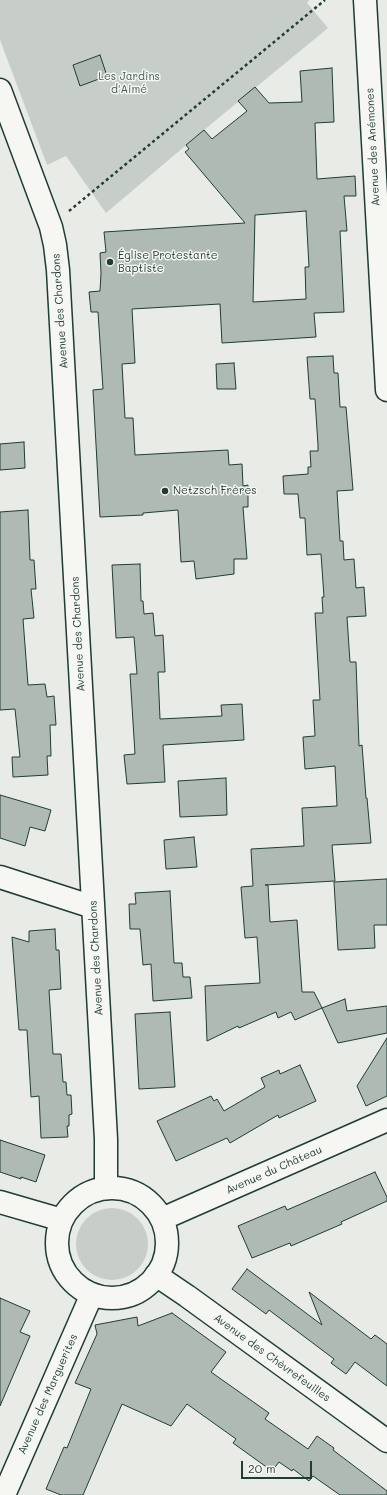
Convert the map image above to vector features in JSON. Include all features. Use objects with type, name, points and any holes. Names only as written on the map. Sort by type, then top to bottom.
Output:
[{"type":"street","name":"Avenue des Anémones","points":[[365,0],[387,390]]},
{"type":"street","name":"Avenue des Chardons","points":[[0,90],[50,227],[55,245],[58,270],[106,1138],[106,1188]]},
{"type":"street","points":[[0,877],[93,907]]},
{"type":"street","name":"Avenue du Château","points":[[162,1219],[387,1120]]},
{"type":"street","points":[[106,1188],[123,1189],[139,1195],[152,1206],[162,1219],[166,1233],[167,1248],[163,1262],[156,1275],[143,1288],[127,1295],[110,1298],[92,1294],[77,1285],[65,1272],[58,1255],[57,1237],[62,1220],[69,1208],[79,1198],[92,1191],[106,1188]]},
{"type":"street","points":[[0,1202],[62,1220]]},
{"type":"street","name":"Avenue des Chèvrefeuilles","points":[[156,1275],[387,1441]]},
{"type":"street","name":"Avenue des Marguerites","points":[[4,1495],[92,1294]]},
{"type":"path","points":[[50,227],[325,0]]},
{"type":"green space","name":"Les Jardins d'Aimé","points":[[0,0],[309,0],[307,3],[328,28],[106,213],[66,156],[47,165],[0,40]]},
{"type":"green space","points":[[105,1208],[119,1208],[138,1218],[148,1237],[148,1251],[138,1270],[119,1280],[105,1280],[86,1270],[76,1251],[76,1237],[86,1218]]},
{"type":"building","points":[[100,55],[107,76],[80,86],[73,65]]},
{"type":"building","points":[[332,68],[334,122],[315,123],[317,179],[355,176],[356,196],[344,196],[347,231],[340,231],[344,312],[314,313],[316,337],[222,343],[220,304],[132,309],[135,363],[122,364],[125,418],[133,418],[135,455],[228,450],[229,465],[242,464],[243,486],[248,485],[248,507],[243,507],[247,559],[234,559],[234,574],[196,579],[194,561],[181,562],[178,510],[143,513],[143,515],[100,517],[93,390],[103,389],[98,312],[91,312],[89,292],[100,291],[100,253],[106,252],[104,232],[245,223],[185,152],[189,149],[186,145],[204,130],[212,139],[247,111],[238,101],[255,87],[269,103],[302,102],[300,71]],"holes":[[[306,211],[309,267],[305,267],[306,299],[253,302],[255,215]]]},
{"type":"building","points":[[333,356],[334,373],[338,373],[340,407],[346,407],[353,490],[337,491],[340,541],[343,541],[344,560],[354,559],[356,588],[364,587],[366,616],[347,617],[350,662],[356,662],[359,746],[362,745],[371,843],[332,845],[335,881],[265,885],[268,885],[270,922],[297,920],[302,992],[314,992],[322,1008],[295,1020],[291,1012],[278,1018],[276,1012],[239,1028],[238,1026],[207,1041],[205,986],[260,983],[257,937],[245,938],[241,887],[253,886],[251,849],[304,846],[302,808],[337,806],[335,766],[305,769],[303,737],[315,736],[313,700],[320,700],[315,613],[323,613],[322,597],[324,597],[321,554],[307,555],[305,518],[300,518],[298,494],[284,494],[283,476],[308,474],[308,467],[311,467],[310,451],[318,451],[315,399],[310,399],[307,357]]},
{"type":"building","points":[[234,363],[236,389],[217,389],[216,364]]},
{"type":"building","points":[[24,442],[25,468],[0,470],[0,444]]},
{"type":"building","points":[[28,510],[30,560],[34,560],[36,589],[31,589],[34,618],[23,619],[28,685],[45,684],[47,697],[54,696],[56,725],[50,725],[51,756],[47,756],[48,775],[13,777],[12,757],[20,757],[15,709],[0,710],[0,512]]},
{"type":"building","points":[[140,564],[141,601],[143,601],[144,614],[153,613],[155,636],[163,635],[165,672],[158,672],[160,719],[222,716],[221,705],[242,704],[244,740],[163,745],[165,782],[127,784],[124,755],[135,754],[130,674],[137,674],[134,637],[116,638],[112,565]]},
{"type":"building","points":[[226,778],[227,815],[180,817],[178,781]]},
{"type":"building","points":[[0,795],[51,810],[45,831],[30,827],[25,846],[0,838]]},
{"type":"building","points":[[194,837],[197,867],[166,869],[164,840]]},
{"type":"building","points":[[387,879],[387,925],[374,925],[375,948],[338,950],[334,882]]},
{"type":"building","points":[[170,891],[174,963],[182,963],[183,977],[190,977],[192,998],[153,1001],[151,964],[143,965],[140,929],[130,929],[129,904],[136,904],[135,893]]},
{"type":"building","points":[[55,929],[56,950],[59,950],[61,989],[49,990],[53,1054],[61,1054],[63,1082],[66,1082],[67,1095],[71,1095],[72,1114],[69,1115],[69,1126],[67,1126],[68,1137],[41,1138],[39,1096],[31,1097],[27,1030],[19,1030],[12,937],[29,942],[29,931]]},
{"type":"building","points":[[345,999],[347,1011],[387,1006],[387,1033],[338,1043],[322,1008]]},
{"type":"building","points":[[170,1012],[175,1087],[139,1089],[135,1014]]},
{"type":"building","points":[[387,1038],[387,1096],[366,1106],[357,1086]]},
{"type":"building","points":[[300,1065],[316,1101],[279,1118],[278,1115],[230,1143],[227,1138],[176,1161],[157,1121],[211,1096],[214,1101],[217,1099],[224,1111],[265,1087],[261,1078],[279,1070],[280,1074]]},
{"type":"building","points":[[0,1140],[45,1155],[36,1182],[0,1172]]},
{"type":"building","points":[[375,1172],[387,1197],[387,1201],[341,1222],[342,1224],[291,1246],[290,1243],[252,1258],[238,1226],[285,1206],[287,1210]]},
{"type":"building","points":[[247,1269],[322,1325],[309,1292],[371,1339],[375,1335],[387,1344],[387,1386],[355,1362],[346,1374],[331,1363],[334,1359],[269,1310],[266,1314],[232,1289]]},
{"type":"building","points":[[0,1298],[30,1311],[20,1332],[30,1336],[0,1406]]},
{"type":"building","points":[[172,1313],[226,1352],[211,1372],[269,1413],[265,1419],[308,1449],[317,1436],[387,1491],[387,1495],[340,1495],[313,1476],[309,1481],[293,1469],[292,1471],[279,1462],[272,1471],[233,1443],[236,1439],[187,1404],[171,1426],[122,1404],[83,1495],[61,1495],[46,1489],[64,1447],[67,1448],[91,1389],[75,1383],[97,1334],[95,1325],[137,1317],[138,1326]]},
{"type":"place","name":"Église Protestante Baptiste","points":[[110,262]]},
{"type":"place","name":"Netzsch Frères","points":[[165,491]]}]
